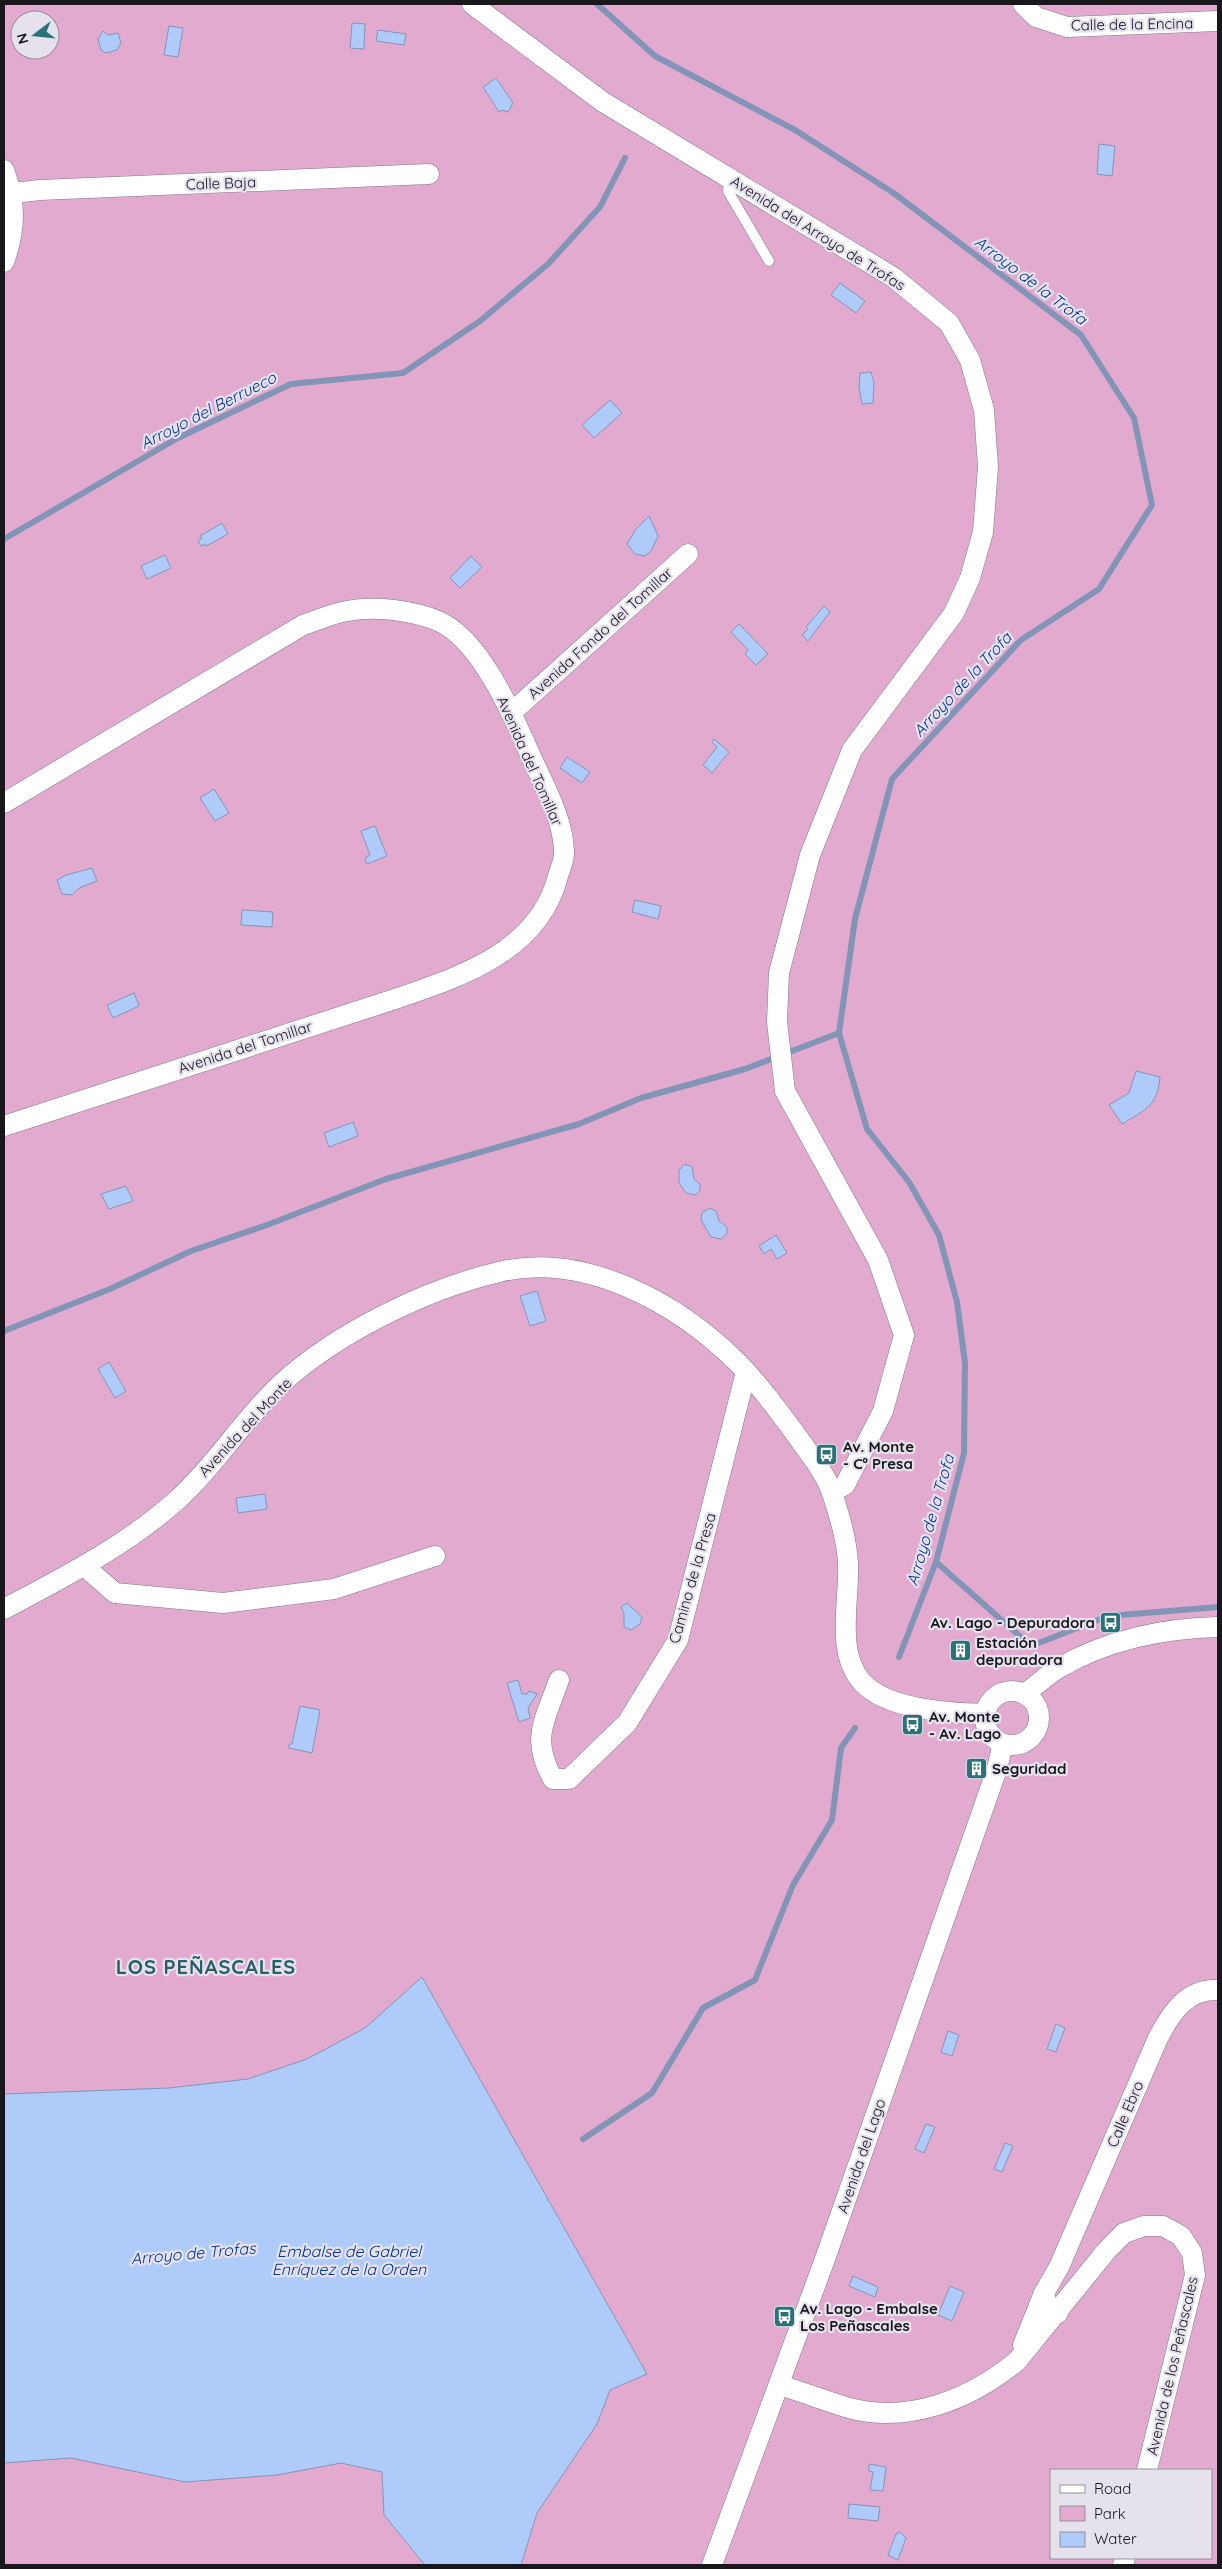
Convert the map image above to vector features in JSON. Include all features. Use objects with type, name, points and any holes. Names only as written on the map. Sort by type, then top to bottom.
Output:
[{"type":"street","name":"Avenida del Arroyo de Trofas","points":[[472,4],[603,102],[893,277],[949,322],[970,360],[984,410],[988,467],[983,532],[970,578],[954,613],[852,750],[810,855],[779,973],[777,1022],[785,1090],[878,1260],[904,1335],[882,1412],[845,1484],[832,1492]]},
{"type":"street","name":"Calle de la Encina","points":[[1022,4],[1036,17],[1067,27],[1218,21]]},
{"type":"street","points":[[4,170],[13,193],[12,232],[4,262]]},
{"type":"street","name":"Calle Baja","points":[[13,193],[40,190],[429,174]]},
{"type":"street","name":"Avenida Fondo del Tomillar","points":[[512,712],[688,554]]},
{"type":"street","name":"Avenida del Tomillar","points":[[4,804],[303,626],[341,612],[370,608],[407,611],[440,621],[467,643],[481,660],[512,712],[558,819],[565,852],[555,890],[540,916],[515,944],[487,963],[455,978],[4,1126]]},
{"type":"street","name":"Avenida del Monte","points":[[4,1609],[87,1564],[138,1532],[179,1498],[281,1384],[328,1347],[377,1319],[434,1293],[498,1272],[536,1266],[573,1271],[615,1283],[653,1300],[681,1316],[708,1337],[746,1372],[780,1413],[815,1461],[832,1492],[848,1562],[847,1649],[852,1666],[862,1682],[877,1694],[899,1703],[953,1713],[985,1714]]},
{"type":"street","name":"Camino de la Presa","points":[[558,1680],[540,1736],[543,1761],[553,1780],[569,1779],[627,1723],[678,1640],[746,1372]]},
{"type":"street","points":[[87,1564],[92,1573],[116,1593],[223,1603],[334,1589],[435,1556]]},
{"type":"street","points":[[1026,1693],[1059,1668],[1119,1642],[1158,1632],[1218,1628]]},
{"type":"street","points":[[1016,1690],[1026,1693],[1035,1701],[1040,1712],[1040,1724],[1026,1742],[1014,1746],[1003,1744],[992,1737],[986,1727],[985,1714],[988,1704],[1000,1693],[1016,1690]]},
{"type":"street","name":"Avenida del Lago","points":[[712,2565],[780,2385],[992,1782],[1003,1744]]},
{"type":"street","name":"Calle Ebro","points":[[1017,2361],[1044,2293],[1059,2267],[1158,2038],[1170,2015],[1186,1998],[1208,1989],[1218,1990]]},
{"type":"street","name":"Avenida de los Peñascales","points":[[780,2385],[851,2408],[878,2412],[906,2412],[940,2405],[972,2392],[999,2376],[1017,2361],[1072,2296],[1107,2250],[1124,2233],[1144,2226],[1163,2226],[1181,2236],[1192,2253],[1195,2275],[1147,2469]]},
{"type":"street","points":[[1059,2267],[1072,2296]]},
{"type":"street","points":[[1044,2293],[1048,2308],[1058,2313]]},
{"type":"lane","points":[[730,179],[728,191],[769,261]]},
{"type":"green space","points":[[4,4],[1218,4],[1218,2565],[4,2565]]},
{"type":"water","points":[[352,23],[365,24],[364,49],[350,48]]},
{"type":"water","points":[[169,26],[183,28],[178,57],[164,55]]},
{"type":"water","points":[[378,30],[406,34],[404,45],[376,41]]},
{"type":"water","points":[[103,31],[108,35],[118,33],[121,43],[117,50],[106,53],[101,50],[98,39]]},
{"type":"water","points":[[496,78],[513,103],[508,112],[502,110],[499,112],[483,87]]},
{"type":"water","points":[[1099,144],[1115,146],[1112,176],[1097,174]]},
{"type":"water","points":[[840,283],[865,301],[856,313],[831,295]]},
{"type":"water","points":[[871,372],[874,382],[873,403],[862,404],[859,388],[860,373]]},
{"type":"water","points":[[610,400],[622,413],[594,438],[582,425]]},
{"type":"water","points":[[649,516],[658,536],[651,551],[645,556],[635,554],[627,544],[636,529]]},
{"type":"water","points":[[222,523],[228,534],[206,546],[205,544],[201,546],[198,541],[202,538],[200,536]]},
{"type":"water","points":[[165,555],[171,568],[147,579],[141,566]]},
{"type":"water","points":[[471,556],[482,567],[460,588],[450,578]]},
{"type":"water","points":[[824,606],[830,612],[808,641],[802,635],[808,629],[806,627]]},
{"type":"water","points":[[739,624],[768,654],[756,665],[745,654],[748,650],[731,632]]},
{"type":"water","points":[[714,739],[729,752],[712,773],[703,765],[717,747],[712,742]]},
{"type":"water","points":[[567,757],[590,772],[582,783],[560,768]]},
{"type":"water","points":[[214,789],[229,813],[215,821],[200,798]]},
{"type":"water","points":[[375,826],[387,856],[367,864],[365,858],[370,855],[361,831]]},
{"type":"water","points":[[92,868],[97,881],[79,888],[72,895],[62,894],[57,880],[66,875]]},
{"type":"water","points":[[635,900],[661,906],[658,919],[632,912]]},
{"type":"water","points":[[242,910],[273,912],[272,927],[241,925]]},
{"type":"water","points":[[134,993],[139,1006],[113,1018],[107,1005]]},
{"type":"water","points":[[1136,1071],[1160,1077],[1156,1095],[1149,1106],[1122,1124],[1109,1105],[1129,1093]]},
{"type":"water","points":[[353,1122],[358,1136],[329,1147],[324,1133]]},
{"type":"water","points":[[685,1164],[692,1167],[694,1179],[700,1184],[700,1190],[696,1195],[686,1193],[679,1183],[679,1170]]},
{"type":"water","points":[[126,1186],[133,1201],[109,1209],[101,1194]]},
{"type":"water","points":[[710,1208],[716,1211],[719,1221],[727,1227],[727,1234],[721,1239],[711,1237],[701,1220],[702,1213]]},
{"type":"water","points":[[776,1235],[787,1253],[777,1259],[771,1249],[764,1254],[759,1246]]},
{"type":"water","points":[[537,1291],[546,1321],[530,1326],[520,1296]]},
{"type":"water","points":[[109,1362],[126,1391],[115,1398],[98,1369]]},
{"type":"water","points":[[265,1494],[267,1509],[238,1513],[236,1498]]},
{"type":"water","points":[[627,1603],[642,1617],[640,1624],[631,1630],[624,1627],[624,1614],[621,1607]]},
{"type":"water","points":[[518,1680],[522,1694],[527,1694],[529,1691],[537,1694],[528,1708],[530,1718],[519,1722],[507,1683]]},
{"type":"water","points":[[300,1706],[320,1710],[312,1753],[289,1748],[289,1744],[292,1744]]},
{"type":"water","name":"Embalse de Gabriel Enríquez de la Orden","points":[[422,1977],[647,2374],[610,2390],[597,2424],[537,2513],[521,2565],[425,2565],[384,2515],[382,2472],[341,2463],[277,2475],[185,2482],[71,2458],[4,2463],[4,2094],[169,2088],[248,2079],[307,2059],[365,2028]]},
{"type":"water","points":[[1056,2024],[1065,2028],[1056,2052],[1047,2049]]},
{"type":"water","points":[[948,2031],[959,2035],[952,2056],[941,2052]]},
{"type":"water","points":[[926,2124],[935,2127],[924,2153],[915,2149]]},
{"type":"water","points":[[1005,2143],[1013,2146],[1002,2172],[994,2169]]},
{"type":"water","points":[[853,2276],[878,2287],[875,2297],[849,2286]]},
{"type":"water","points":[[950,2286],[964,2292],[952,2321],[938,2315]]},
{"type":"water","points":[[869,2464],[886,2467],[883,2491],[870,2490],[873,2472],[869,2471]]},
{"type":"water","points":[[849,2504],[880,2507],[878,2521],[848,2518]]},
{"type":"water","points":[[900,2532],[906,2538],[898,2560],[888,2555],[896,2534]]},
{"type":"waterway","name":"Arroyo de la Trofa","points":[[597,4],[655,56],[795,130],[895,194],[1081,335],[1134,418],[1152,505],[1099,589],[1021,640],[892,779],[855,919],[839,1033],[867,1129],[909,1182],[939,1235],[957,1302],[965,1363],[964,1453],[936,1562],[899,1657]]},
{"type":"waterway","name":"Arroyo del Berrueco","points":[[4,539],[176,439],[291,384],[403,373],[480,321],[548,264],[600,207],[625,158]]},
{"type":"waterway","points":[[4,1331],[110,1289],[191,1251],[267,1225],[386,1179],[579,1124],[641,1098],[745,1069],[839,1033]]},
{"type":"waterway","points":[[936,1562],[1031,1646],[1108,1616],[1218,1607]]},
{"type":"waterway","name":"Arroyo de Trofas","points":[[583,2139],[652,2093],[703,2008],[755,1980],[793,1885],[832,1820],[841,1748],[855,1728]]},
{"type":"place","name":"Av. Monte - Cº Presa","points":[[827,1455]]},
{"type":"place","name":"Av. Lago - Depuradora","points":[[1111,1622]]},
{"type":"place","name":"Estación depuradora","points":[[960,1651]]},
{"type":"place","name":"Av. Monte - Av. Lago","points":[[913,1725]]},
{"type":"place","name":"Seguridad","points":[[976,1768]]},
{"type":"place","name":"Av. Lago - Embalse Los Peñascales","points":[[784,2317]]},
{"type":"district","name":"LOS PEÑASCALES","points":[[206,1966]]}]
